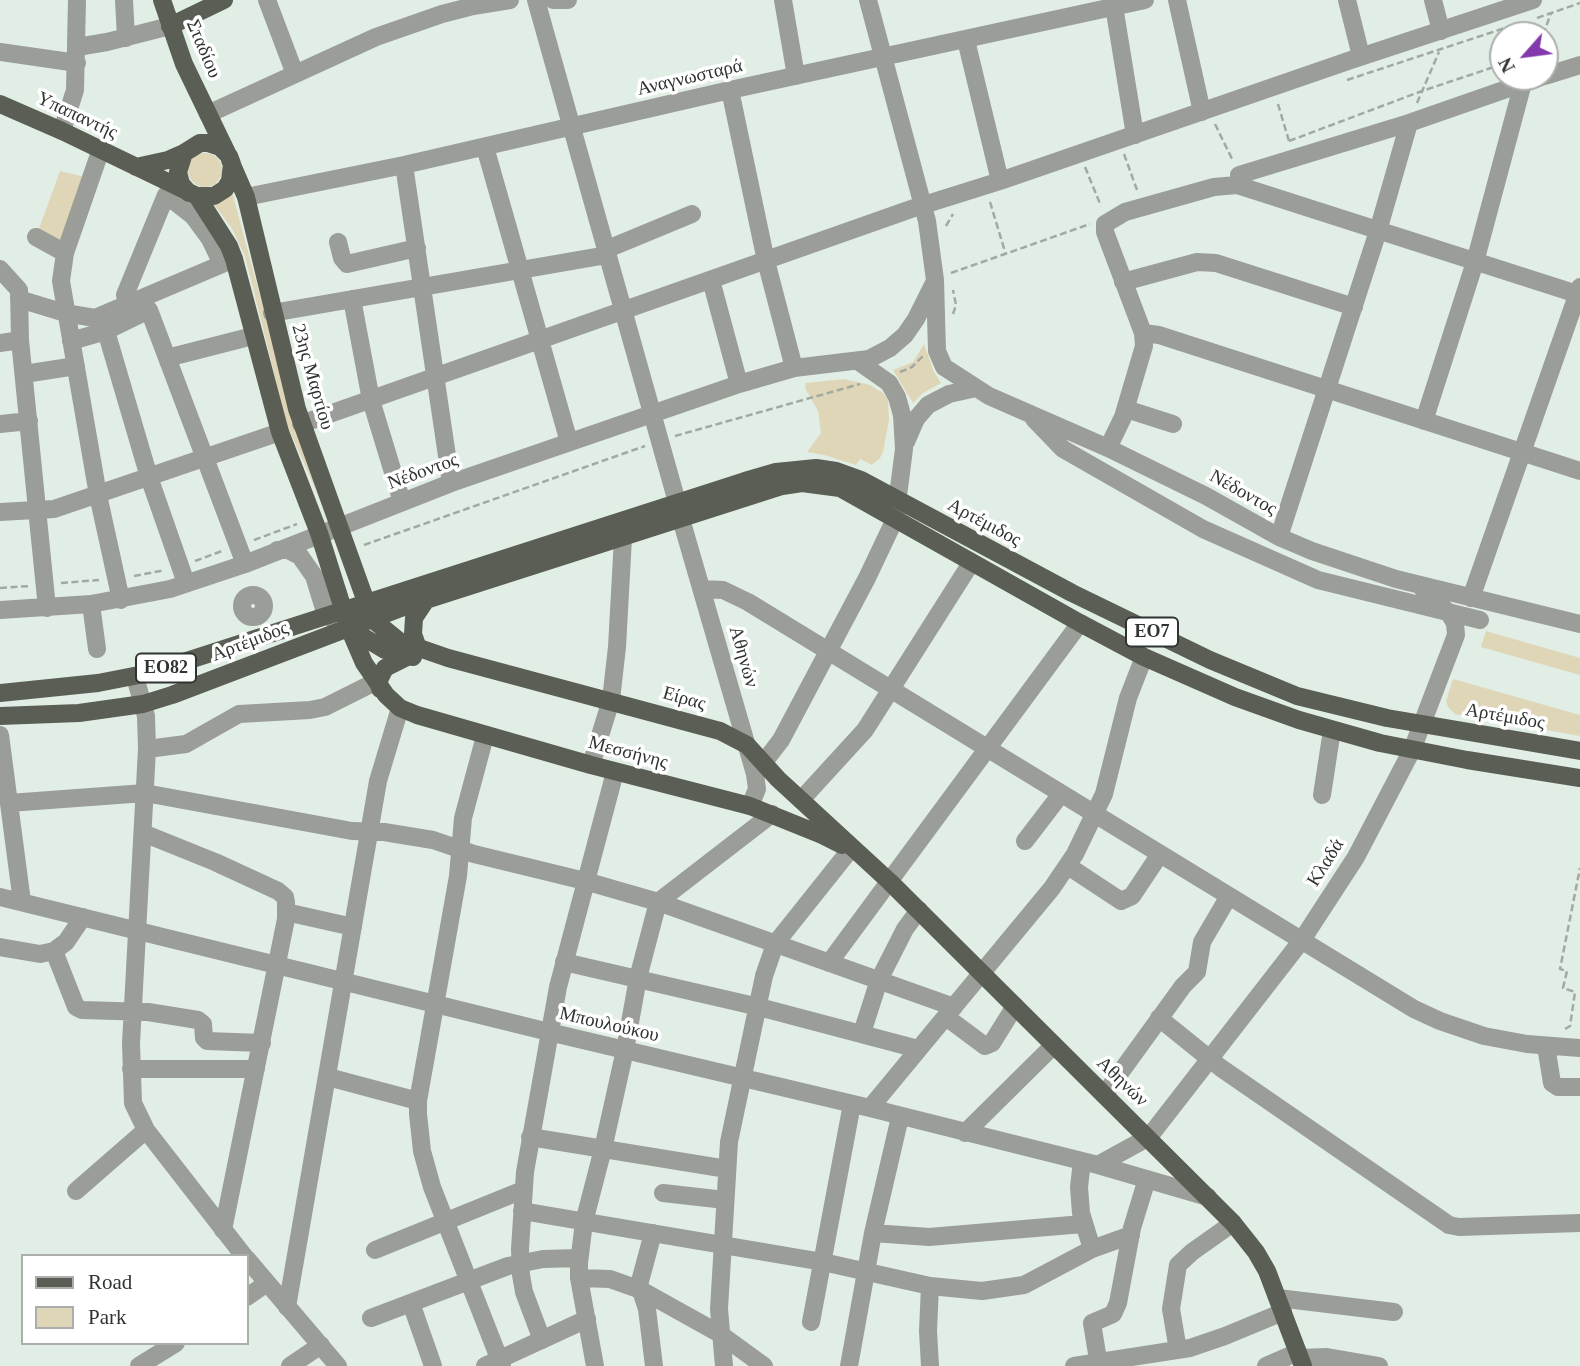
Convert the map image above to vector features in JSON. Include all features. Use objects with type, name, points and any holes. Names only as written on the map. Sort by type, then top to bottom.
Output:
[{"type":"main road","name":"Σταδίου","points":[[162,0],[184,64],[208,114]]},
{"type":"main road","points":[[170,26],[224,0]]},
{"type":"main road","name":"Υπαπαντής","points":[[0,104],[101,149],[193,195]]},
{"type":"main road","points":[[208,114],[205,129],[186,151],[178,172],[181,184],[193,195],[229,246],[228,262],[253,336],[280,432],[319,533],[337,589],[335,612],[349,628],[385,650],[413,652]]},
{"type":"main road","name":"23ης Μαρτίου","points":[[208,114],[246,197],[301,424],[366,601]]},
{"type":"main road","points":[[136,167],[168,160],[200,143],[220,147],[230,158],[232,173],[225,189],[214,196],[193,195]]},
{"type":"main road","name":"Αρτέμιδος","points":[[0,716],[79,713],[143,704],[426,600],[623,538],[679,510],[776,472],[816,468],[836,471],[861,480],[1072,593],[1254,680],[1312,701],[1580,751]]},
{"type":"main road","name":"Αρτέμιδος","points":[[0,693],[135,677],[366,601],[679,510],[802,482],[840,488],[1144,657],[1235,697],[1332,730],[1412,750],[1580,778]]},
{"type":"main road","points":[[413,652],[414,618],[426,600]]},
{"type":"main road","points":[[366,601],[372,620]]},
{"type":"main road","name":"Είρας","points":[[372,620],[413,652],[448,658],[720,731],[747,745],[801,800],[867,859]]},
{"type":"main road","name":"Μεσσήνης","points":[[349,628],[364,663],[378,685],[400,708],[485,736],[750,806],[822,835],[867,859]]},
{"type":"main road","points":[[378,685],[385,667],[413,652]]},
{"type":"main road","name":"Αθηνών","points":[[867,859],[1233,1223],[1260,1258],[1300,1359]]},
{"type":"street","points":[[62,131],[75,90],[77,0]]},
{"type":"street","points":[[124,0],[126,38]]},
{"type":"street","points":[[267,0],[295,74]]},
{"type":"street","points":[[208,114],[371,39],[436,16],[472,6],[510,0]]},
{"type":"street","name":"Αθηνών","points":[[536,0],[651,414],[747,745],[757,786],[750,806]]},
{"type":"street","points":[[553,0],[568,0]]},
{"type":"street","points":[[783,0],[796,76]]},
{"type":"street","name":"Νέδοντος","points":[[868,0],[943,277],[936,326],[937,351],[941,363],[976,388],[1029,414],[1108,447],[1206,496],[1279,537],[1335,560],[1421,586],[1580,624]]},
{"type":"street","name":"Αναγνωσταρά","points":[[246,197],[485,147],[730,90],[966,40],[1114,4],[1145,0]]},
{"type":"street","points":[[1177,0],[1209,118]]},
{"type":"street","points":[[1347,0],[1361,57]]},
{"type":"street","points":[[1433,0],[1441,30]]},
{"type":"street","points":[[301,424],[923,205],[1135,135],[1209,118],[1361,57],[1533,0]]},
{"type":"street","points":[[1114,4],[1135,135]]},
{"type":"street","points":[[0,52],[77,55],[170,26]]},
{"type":"street","points":[[966,40],[1000,181]]},
{"type":"street","points":[[1559,71],[1580,65]]},
{"type":"street","points":[[730,90],[766,261],[794,368]]},
{"type":"street","points":[[1239,175],[1292,149],[1409,123],[1500,91]]},
{"type":"street","points":[[1424,421],[1475,262],[1521,91]]},
{"type":"street","points":[[1279,537],[1378,231],[1409,123]]},
{"type":"street","points":[[485,147],[569,442]]},
{"type":"street","points":[[101,149],[65,253],[61,281],[98,495],[121,600]]},
{"type":"street","points":[[404,165],[451,483]]},
{"type":"street","points":[[1108,447],[1126,409],[1143,351],[1143,333],[1107,239],[1106,221],[1125,212],[1224,184],[1242,186],[1475,262],[1579,292],[1471,598]]},
{"type":"street","points":[[71,341],[106,331],[137,311],[228,262],[193,216],[166,195],[125,295],[137,311],[167,358],[256,594]]},
{"type":"street","points":[[272,313],[606,252],[692,214]]},
{"type":"street","points":[[36,237],[65,253]]},
{"type":"street","points":[[338,242],[346,264],[417,248]]},
{"type":"street","points":[[1124,282],[1197,262],[1216,263],[1354,307]]},
{"type":"street","points":[[0,269],[19,295],[65,313],[95,318],[137,311]]},
{"type":"street","points":[[859,362],[878,355],[901,339],[943,277]]},
{"type":"street","points":[[711,280],[739,384]]},
{"type":"street","points":[[19,295],[20,340],[47,608]]},
{"type":"street","points":[[352,299],[372,400],[402,502]]},
{"type":"street","points":[[106,331],[149,477],[186,583]]},
{"type":"street","points":[[1143,333],[1160,335],[1580,471]]},
{"type":"street","points":[[167,358],[253,336]]},
{"type":"street","points":[[0,343],[20,340]]},
{"type":"street","points":[[764,762],[781,740],[867,578],[895,519],[904,449],[902,415],[894,391],[883,378],[859,362]]},
{"type":"street","name":"Νέδοντος","points":[[0,610],[121,600],[186,583],[245,564],[451,483],[739,384],[794,368],[859,362]]},
{"type":"street","points":[[24,374],[76,366]]},
{"type":"street","points":[[904,449],[913,424],[928,405],[949,394],[976,388]]},
{"type":"street","points":[[1126,409],[1173,424]]},
{"type":"street","points":[[1029,414],[1063,449],[1203,528],[1318,580],[1480,620]]},
{"type":"street","points":[[0,425],[29,421]]},
{"type":"street","points":[[0,512],[54,509],[280,432]]},
{"type":"street","points":[[591,765],[611,700],[623,538]]},
{"type":"street","points":[[277,550],[288,550],[300,556],[335,612]]},
{"type":"street","points":[[801,800],[859,737],[971,563]]},
{"type":"street","points":[[1421,586],[1449,613]]},
{"type":"street","points":[[702,589],[729,592],[1403,1003],[1440,1021],[1484,1036],[1546,1046],[1580,1048]]},
{"type":"street","points":[[91,604],[97,649]]},
{"type":"street","name":"Κλαδά","points":[[1149,1137],[1302,940],[1356,857],[1412,750],[1456,635],[1455,624],[1449,613]]},
{"type":"street","points":[[830,964],[1080,622]]},
{"type":"street","points":[[870,1108],[1068,866],[1095,815],[1109,779],[1128,698],[1144,657]]},
{"type":"street","points":[[135,677],[147,724],[148,749],[132,1011],[133,1102],[146,1130],[243,1254]]},
{"type":"street","points":[[148,749],[183,745],[239,714],[325,707],[378,685]]},
{"type":"street","points":[[287,1307],[380,772],[400,708]]},
{"type":"street","points":[[1322,795],[1332,730]]},
{"type":"street","points":[[0,735],[22,902]]},
{"type":"street","points":[[485,736],[463,818],[458,876],[418,1101],[422,1151],[432,1187],[468,1280],[495,1364],[587,1319]]},
{"type":"street","points":[[542,1340],[524,1292],[520,1263],[523,1190],[549,1032],[564,962],[615,772]]},
{"type":"street","points":[[9,803],[145,793],[338,828],[433,840],[658,902],[879,981],[950,1012],[982,1045],[989,1046],[1016,1006]]},
{"type":"street","points":[[1025,841],[1060,794]]},
{"type":"street","points":[[595,1366],[579,1278],[579,1258],[584,1222],[625,1050],[638,978],[658,902],[772,814]]},
{"type":"street","points":[[143,833],[215,862],[278,891],[285,897],[286,912],[277,965],[223,1230]]},
{"type":"street","points":[[724,1366],[719,1309],[727,1169],[730,1140],[764,976],[775,944],[850,850]]},
{"type":"street","points":[[1068,866],[1121,901],[1132,896],[1160,854]]},
{"type":"street","points":[[1104,1095],[1183,986],[1197,972],[1202,942],[1229,896]]},
{"type":"street","name":"Μπουλούκου","points":[[0,897],[870,1108],[1090,1163],[1208,1196]]},
{"type":"street","points":[[862,1033],[879,981],[902,934],[919,910]]},
{"type":"street","points":[[286,912],[354,927]]},
{"type":"street","points":[[0,947],[40,954],[54,951],[66,942],[83,917]]},
{"type":"street","points":[[54,951],[76,1007],[82,1010],[132,1011],[198,1020],[203,1024],[204,1038],[210,1042],[262,1044]]},
{"type":"street","points":[[564,962],[759,1007],[918,1049]]},
{"type":"street","points":[[1159,1018],[1210,1060],[1449,1225],[1459,1227],[1580,1223]]},
{"type":"street","points":[[965,1133],[1055,1045]]},
{"type":"street","points":[[1546,1046],[1552,1083],[1558,1087],[1580,1087]]},
{"type":"street","points":[[131,1069],[257,1069]]},
{"type":"street","points":[[328,1077],[418,1101]]},
{"type":"street","points":[[811,1322],[852,1104]]},
{"type":"street","points":[[849,1366],[873,1233],[900,1116]]},
{"type":"street","points":[[76,1191],[146,1130]]},
{"type":"street","points":[[1093,1249],[1083,1224],[1079,1194],[1090,1163],[1149,1137]]},
{"type":"street","points":[[530,1138],[727,1169]]},
{"type":"street","points":[[1099,1364],[1092,1323],[1113,1314],[1118,1303],[1131,1236],[1147,1178]]},
{"type":"street","points":[[374,1250],[523,1190]]},
{"type":"street","points":[[663,1193],[726,1200]]},
{"type":"street","points":[[522,1210],[823,1262],[930,1286],[982,1291],[1024,1285],[1093,1249],[1131,1236]]},
{"type":"street","points":[[1178,1350],[1171,1309],[1178,1265],[1192,1251],[1233,1223]]},
{"type":"street","points":[[873,1233],[929,1237],[1083,1224]]},
{"type":"street","points":[[653,1233],[640,1280],[640,1290],[647,1309],[654,1366]]},
{"type":"street","points":[[371,1318],[520,1263],[579,1258]]},
{"type":"street","points":[[248,1261],[338,1366]]},
{"type":"street","points":[[579,1278],[610,1279],[640,1290],[720,1334],[764,1366]]},
{"type":"street","points":[[248,1296],[267,1283]]},
{"type":"street","points":[[930,1286],[930,1366]]},
{"type":"street","points":[[411,1303],[433,1366]]},
{"type":"street","points":[[1074,1366],[1178,1350],[1225,1336],[1280,1305],[1394,1312]]},
{"type":"street","points":[[139,1366],[173,1345]]},
{"type":"street","points":[[290,1366],[321,1345]]},
{"type":"street","points":[[1266,1366],[1327,1357],[1378,1366]]},
{"type":"path","points":[[1548,21],[1551,13]]},
{"type":"path","points":[[1409,123],[1440,50]]},
{"type":"path","points":[[1278,103],[1292,149],[1422,92],[1489,69]]},
{"type":"path","points":[[1209,118],[1239,175]]},
{"type":"path","points":[[1124,154],[1138,192]]},
{"type":"path","points":[[943,277],[1106,221],[1085,167]]},
{"type":"path","points":[[989,199],[1006,255]]},
{"type":"path","points":[[1563,1030],[1570,1026],[1575,992],[1563,988],[1567,971],[1560,969],[1580,868]]},
{"type":"green space","points":[[205,153],[217,158],[222,170],[217,182],[205,187],[193,182],[188,170],[193,158]]},
{"type":"green space","points":[[60,171],[89,178],[65,253],[36,237]]},
{"type":"green space","points":[[232,192],[286,393],[322,496],[319,497],[287,425],[245,256],[231,227],[212,202]]},
{"type":"green space","points":[[924,344],[941,383],[923,393],[913,403],[893,370],[913,362]]},
{"type":"green space","points":[[844,379],[870,385],[883,393],[888,400],[889,420],[883,452],[872,465],[860,459],[856,465],[807,452],[821,433],[818,411],[805,388],[806,383]]},
{"type":"green space","points":[[1486,631],[1580,658],[1580,675],[1481,647]]},
{"type":"green space","points":[[1453,679],[1580,715],[1580,736],[1455,714],[1446,701]]}]
